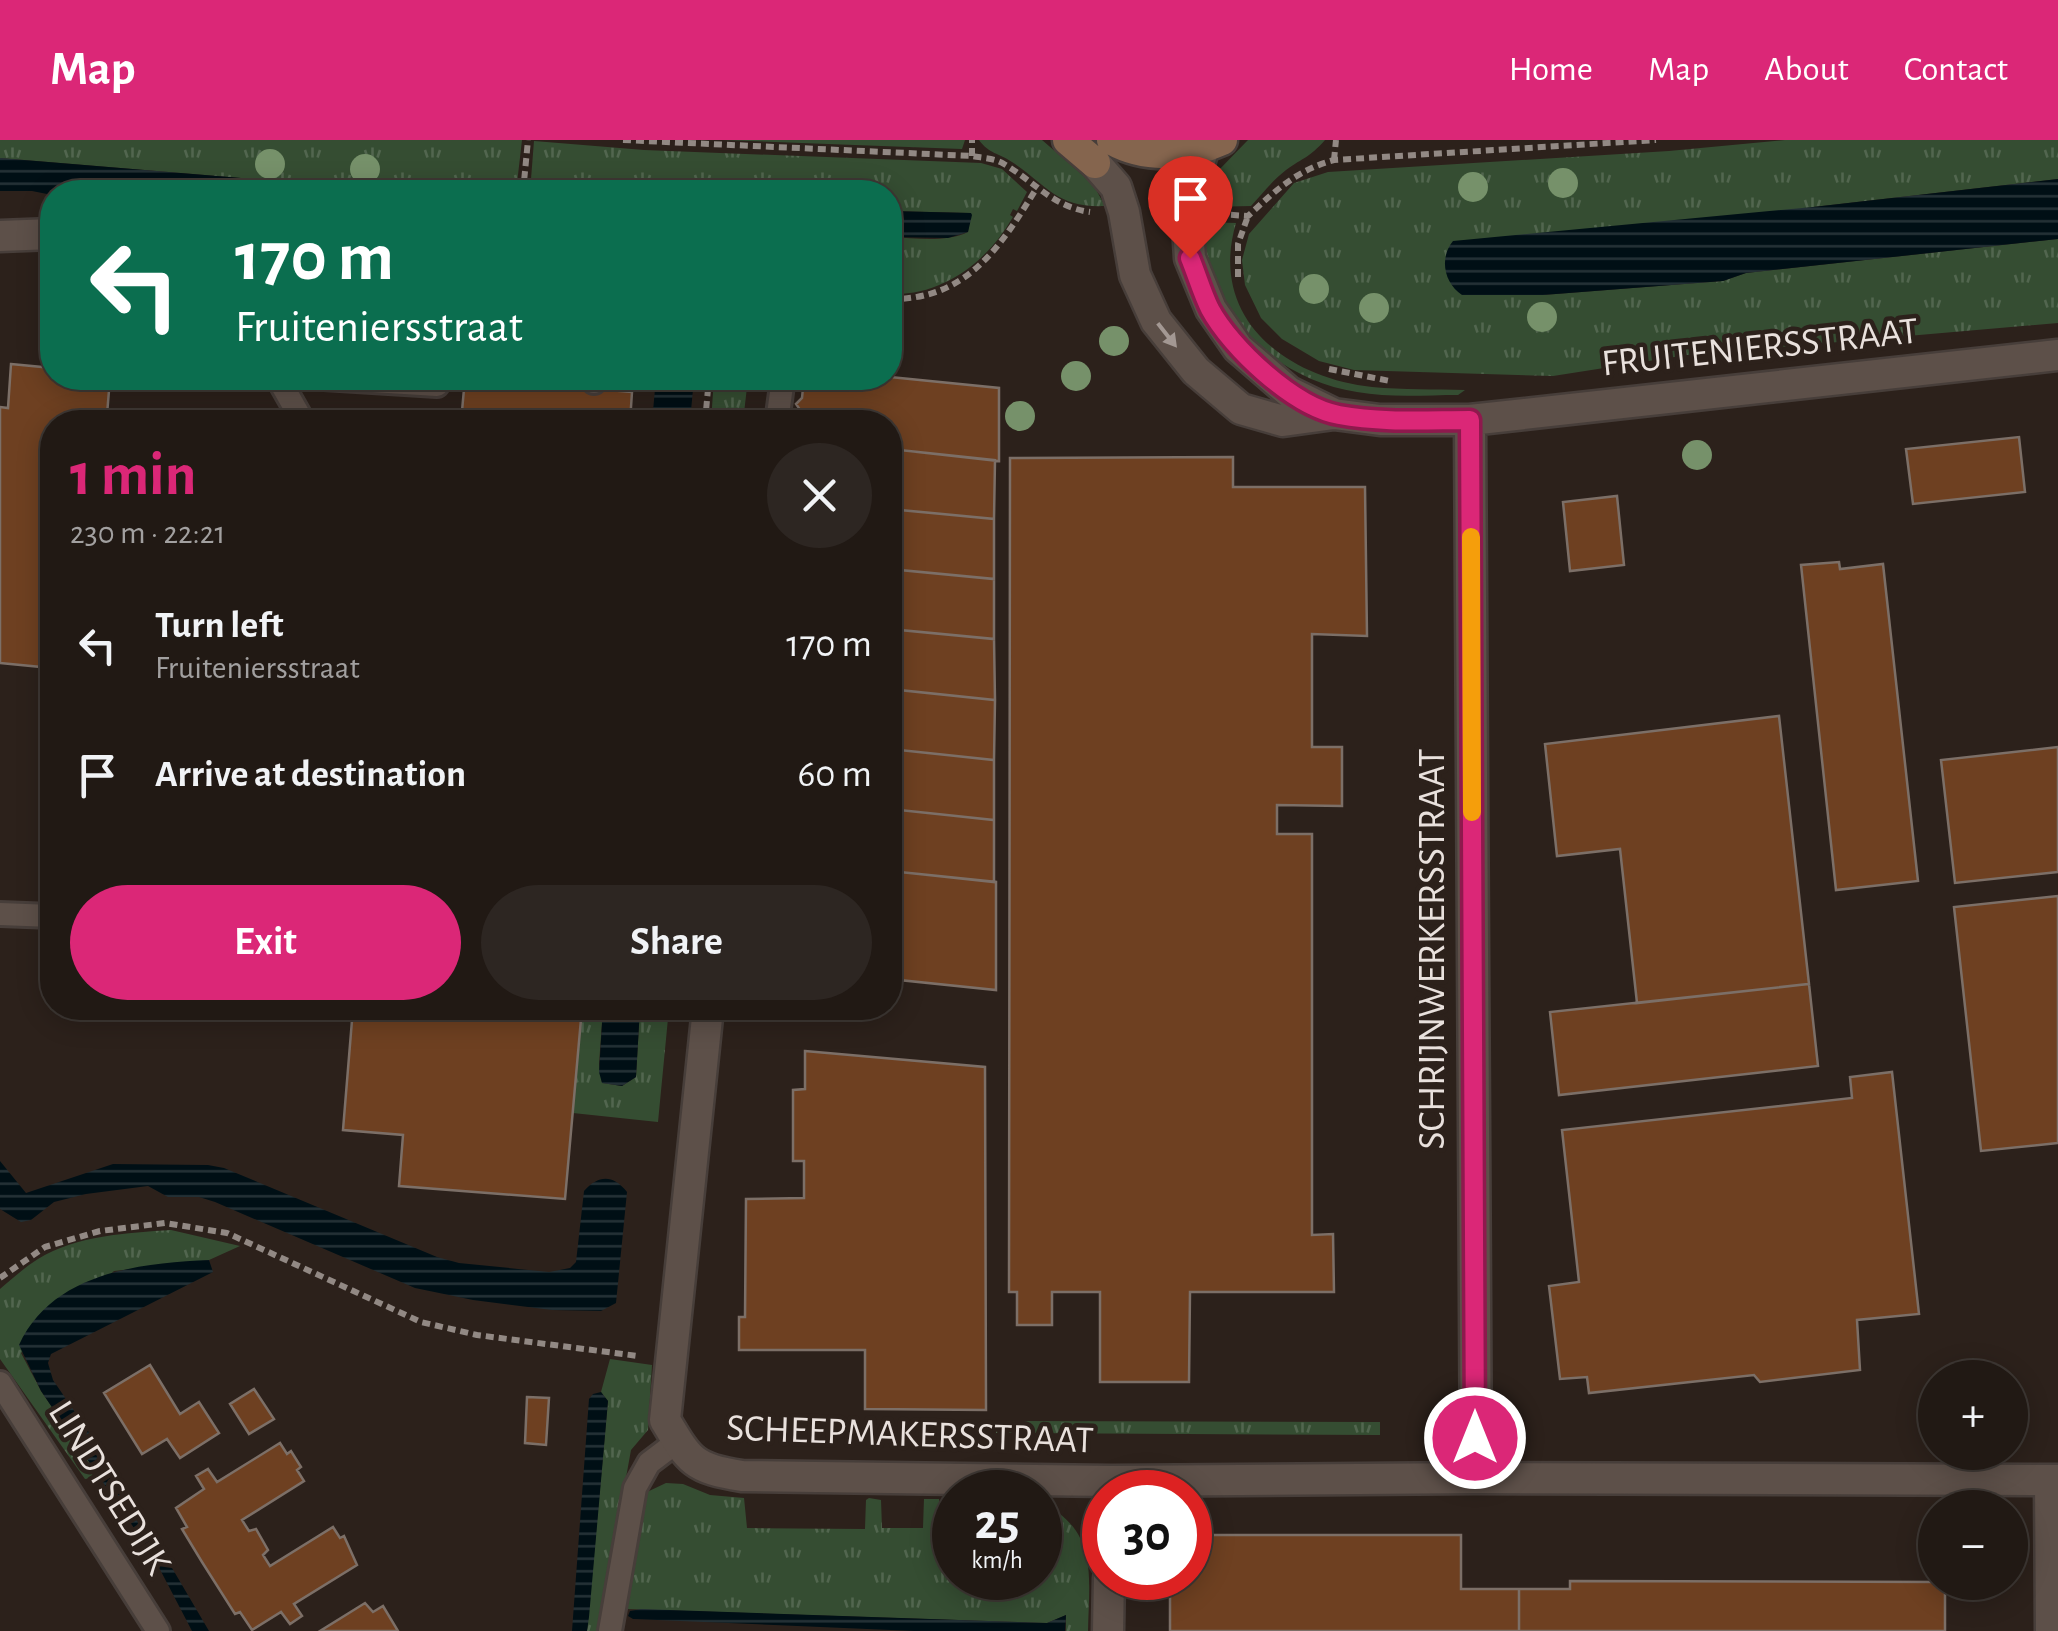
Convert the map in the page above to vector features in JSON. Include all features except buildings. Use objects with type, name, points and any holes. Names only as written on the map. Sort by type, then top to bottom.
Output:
[{"type":"main road","points":[[1068,140],[1104,152],[1166,154],[1212,144]]},
{"type":"street","name":"FRUITENIERSSTRAAT","points":[[1212,144],[1186,212],[1190,258],[1211,309],[1238,348],[1290,392],[1334,414]]},
{"type":"street","name":"FRUITENIERSSTRAAT","points":[[1104,152],[1124,212],[1135,274],[1156,321],[1196,371],[1241,409],[1282,421],[1334,414],[1380,420],[1470,420],[2058,355]]},
{"type":"street","points":[[0,236],[40,234]]},
{"type":"street","name":"SCHRIJNWERKERSSTRAAT","points":[[1470,420],[1476,1478]]},
{"type":"street","name":"SCHEEPMAKERSSTRAAT","points":[[707,1020],[666,1420],[682,1450],[704,1469],[742,1476],[1082,1485]]},
{"type":"street","name":"SCHEEPMAKERSSTRAAT","points":[[1212,1484],[1476,1478],[2054,1480]]},
{"type":"street","points":[[2050,1631],[2054,1480]]},
{"type":"street","points":[[1108,1631],[1109,1600]]},
{"type":"lane","points":[[0,914],[40,916]]},
{"type":"lane","name":"LINDTSEDIJK","points":[[0,1382],[158,1631]]},
{"type":"lane","points":[[610,1631],[634,1488],[649,1464],[678,1441]]},
{"type":"path","points":[[524,180],[528,140]]},
{"type":"path","points":[[623,140],[972,156],[1002,162],[1036,190],[1008,236],[971,273],[950,288],[924,297],[902,298]]},
{"type":"path","points":[[972,140],[972,156]]},
{"type":"path","points":[[1336,140],[1334,160],[1656,140]]},
{"type":"path","points":[[1242,291],[1238,244],[1248,216]]},
{"type":"path","points":[[1315,366],[1372,380],[1408,383]]},
{"type":"path","points":[[0,1278],[44,1247],[100,1230],[166,1223],[227,1233],[421,1322],[477,1335],[670,1360]]},
{"type":"green space","points":[[0,140],[522,140],[517,180],[265,180],[0,158]]},
{"type":"green space","points":[[722,140],[965,140],[962,149]]},
{"type":"green space","points":[[979,140],[1042,140],[1093,184],[1105,206],[1075,203],[1054,194]]},
{"type":"green space","points":[[1248,140],[1325,140],[1281,174],[1251,206],[1206,207],[1217,172]]},
{"type":"green space","points":[[1785,140],[2058,140],[2058,179],[1813,207],[1543,295],[1723,281],[1746,273],[2058,239],[2058,323],[1687,355],[1553,376],[1354,370],[1319,361],[1282,339],[1261,318],[1245,285],[1242,260],[1249,234],[1294,183],[1328,172]]},
{"type":"green space","points":[[534,141],[644,150],[981,163],[1002,169],[1027,192],[1017,211],[1013,209],[1013,217],[1002,233],[977,262],[945,282],[902,293],[902,238],[950,238],[968,232],[971,213],[902,211],[902,180],[531,180]]},
{"type":"green space","points":[[1204,222],[1236,223],[1230,257],[1233,287],[1244,314],[1261,337],[1283,356],[1310,371],[1372,387],[1465,390],[1458,395],[1369,394],[1331,386],[1284,364],[1244,331],[1228,310],[1208,261]]},
{"type":"green space","points":[[713,390],[747,390],[744,410],[712,410]]},
{"type":"green space","points":[[580,1020],[602,1020],[599,1064],[602,1083],[622,1086],[636,1077],[639,1020],[668,1020],[658,1122],[573,1113]]},
{"type":"green space","points":[[171,1230],[240,1246],[209,1260],[114,1271],[21,1353],[41,1391],[93,1468],[92,1478],[85,1479],[0,1359],[0,1289],[38,1259],[69,1245]]},
{"type":"green space","points":[[610,1359],[652,1365],[648,1430],[631,1450],[598,1631],[587,1631],[608,1401],[601,1392]]},
{"type":"green space","points":[[996,1421],[1380,1422],[1380,1435],[996,1433]]},
{"type":"green space","points":[[666,1483],[683,1484],[710,1495],[744,1498],[747,1528],[865,1529],[869,1498],[881,1500],[882,1528],[923,1528],[924,1499],[932,1499],[932,1600],[1062,1600],[1062,1516],[1073,1526],[1082,1544],[1082,1600],[1089,1600],[1088,1631],[1066,1631],[1066,1615],[1047,1623],[627,1609],[647,1492]]},
{"type":"shaded area","points":[[0,158],[265,180],[40,180],[40,193],[0,191]]},
{"type":"shaded area","points":[[2058,179],[2058,239],[1746,273],[1723,281],[1543,295],[1462,295],[1451,284],[1446,270],[1446,255],[1453,241]]},
{"type":"shaded area","points":[[902,211],[971,213],[968,232],[948,238],[902,237]]},
{"type":"shaded area","points":[[655,390],[693,390],[691,410],[653,410]]},
{"type":"shaded area","points":[[602,1020],[639,1020],[636,1077],[622,1086],[602,1083],[599,1072]]},
{"type":"shaded area","points":[[0,1161],[26,1193],[113,1164],[224,1168],[437,1257],[459,1263],[549,1272],[570,1268],[576,1262],[584,1191],[595,1182],[611,1180],[627,1192],[616,1303],[601,1311],[552,1310],[415,1288],[215,1202],[199,1197],[168,1197],[148,1186],[54,1202],[31,1220],[21,1222],[0,1209]]},
{"type":"shaded area","points":[[209,1260],[213,1272],[51,1354],[48,1363],[53,1380],[114,1469],[209,1631],[192,1631],[153,1556],[41,1391],[19,1345],[34,1321],[75,1287],[127,1269]]},
{"type":"shaded area","points":[[601,1392],[608,1401],[589,1617],[587,1631],[572,1631],[589,1399]]},
{"type":"shaded area","points":[[630,1611],[1047,1623],[1066,1615],[1065,1631],[914,1631],[628,1616]]},
{"type":"slow traffic","points":[[1471,537],[1472,812]]},
{"type":"route","points":[[1190,258],[1211,309],[1238,348],[1290,392],[1334,414],[1380,420],[1470,420],[1475,1438]]}]
